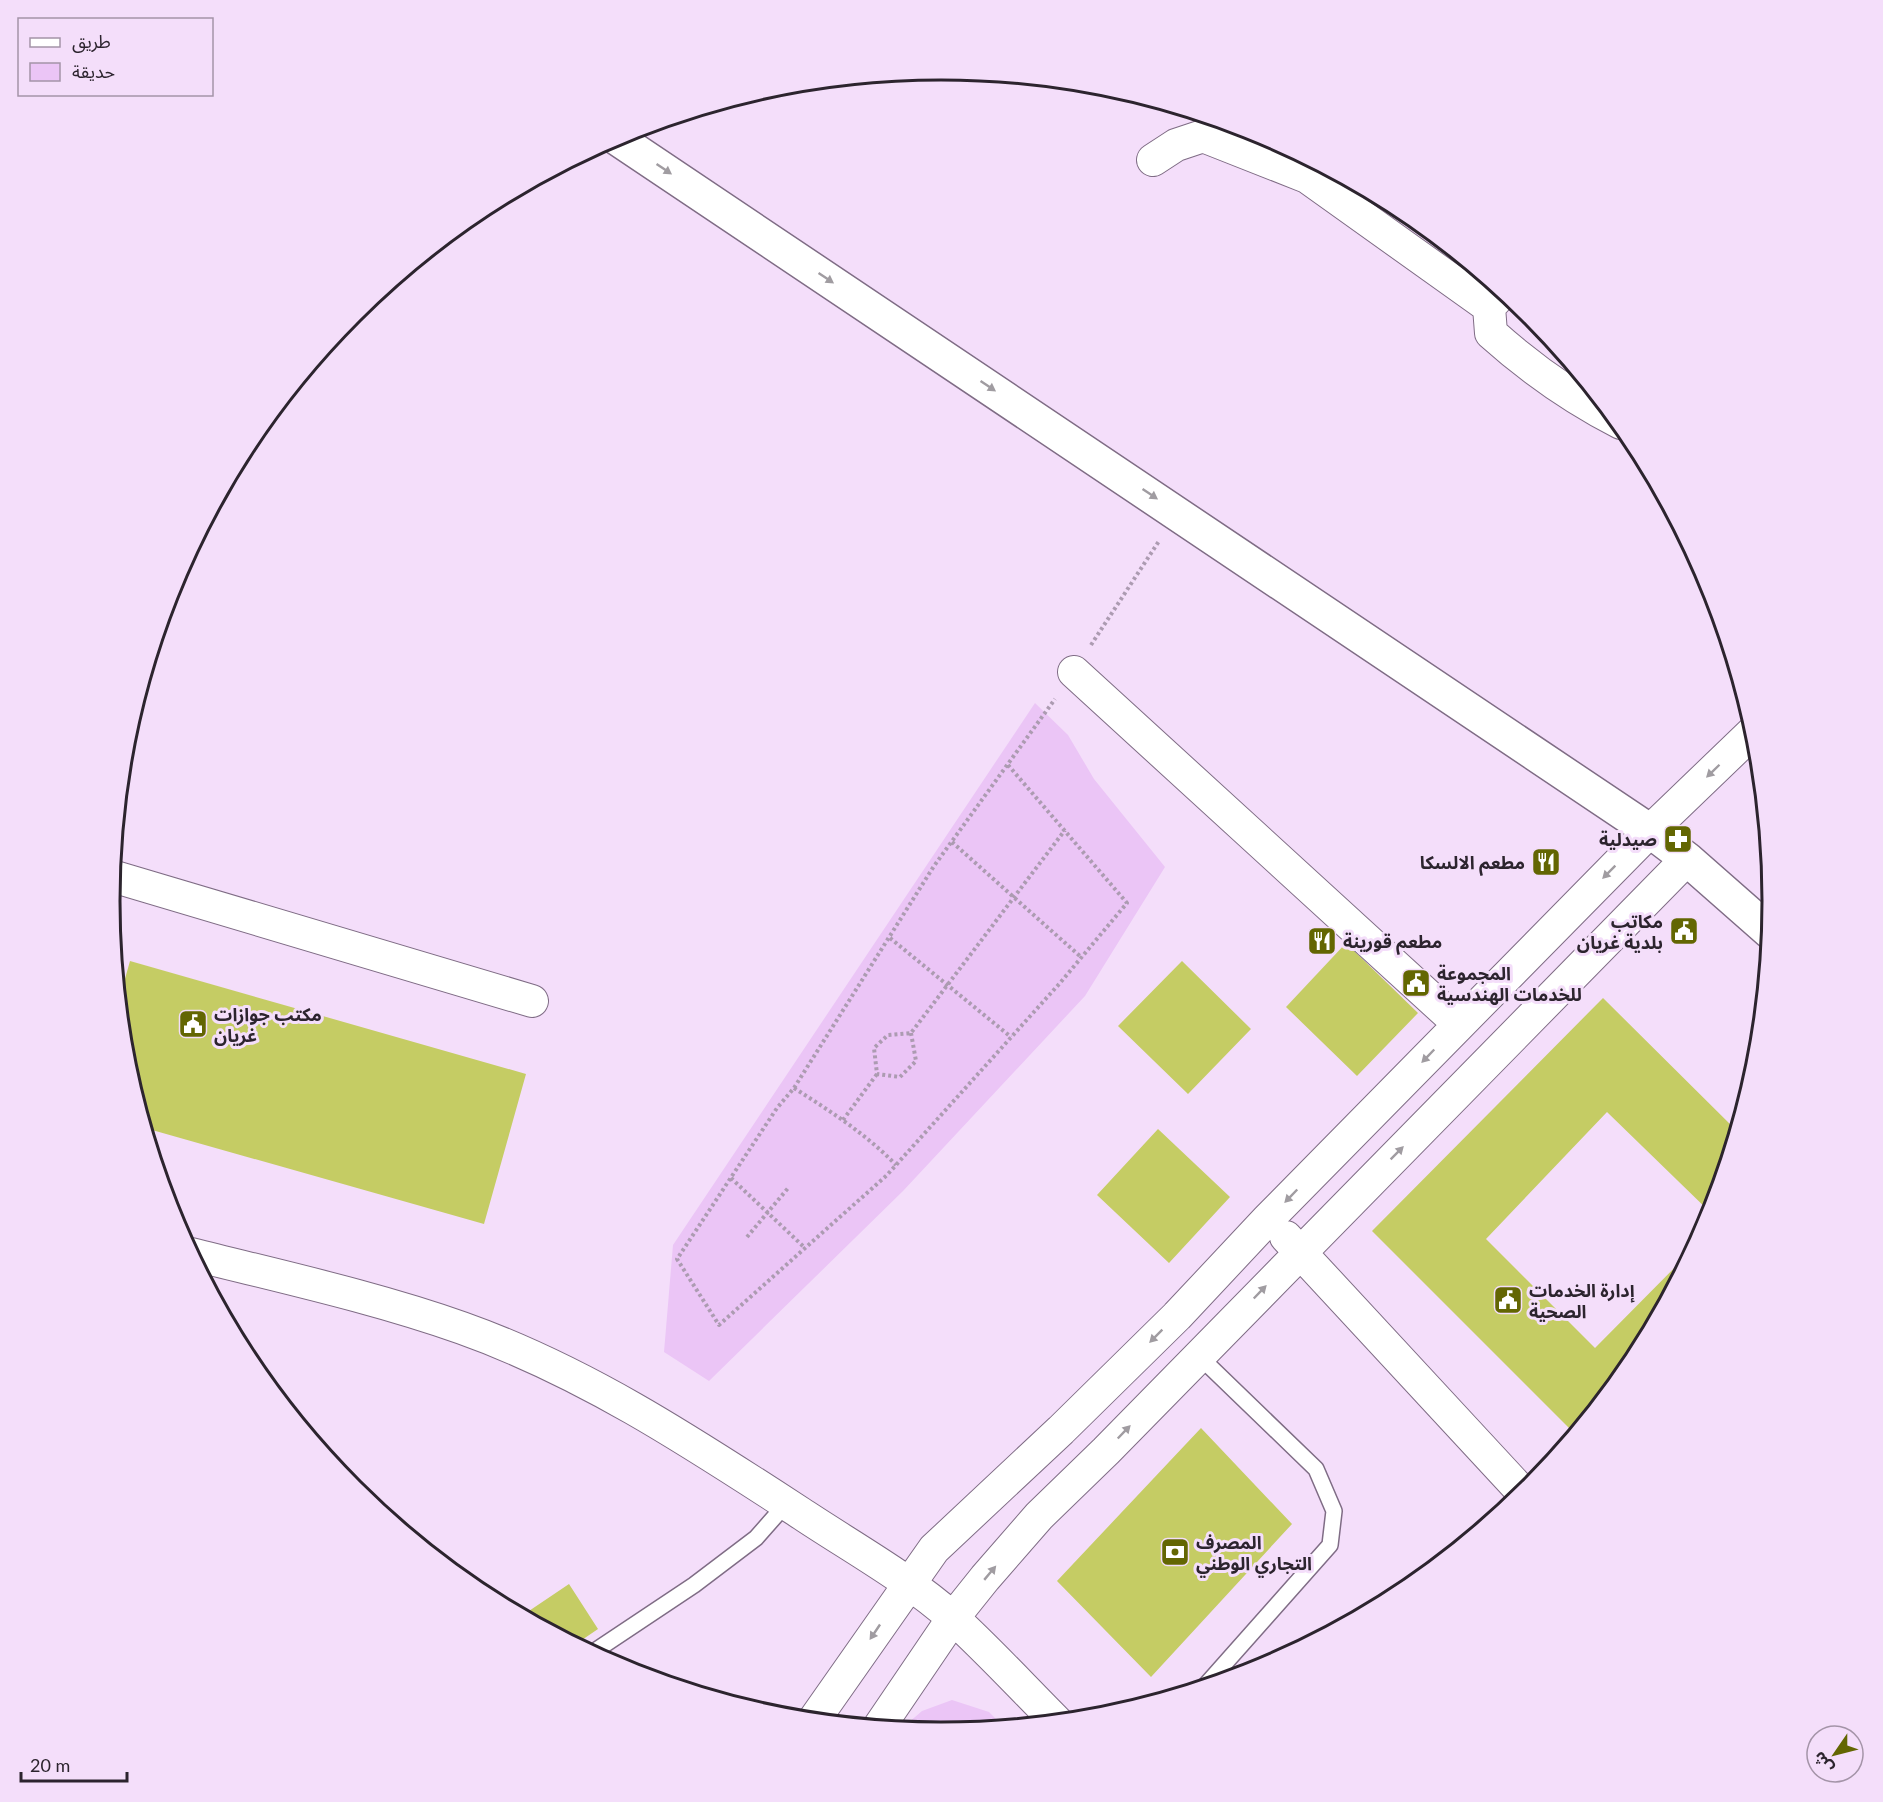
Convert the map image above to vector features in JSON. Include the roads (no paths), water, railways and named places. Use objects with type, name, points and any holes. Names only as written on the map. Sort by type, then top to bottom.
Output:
[{"type":"main road","points":[[624,143],[1650,831],[1687,859],[1762,925]]},
{"type":"street","points":[[1153,160],[1176,145],[1203,136],[1307,177],[1497,299],[1491,333],[1519,358],[1603,414]]},
{"type":"street","points":[[1074,672],[1459,1024]]},
{"type":"street","points":[[819,1713],[934,1549],[1161,1332],[1459,1024],[1650,831],[1746,738]]},
{"type":"street","points":[[883,1720],[953,1618],[1039,1516],[1106,1451],[1687,859]]},
{"type":"street","points":[[121,879],[532,1001]]},
{"type":"street","points":[[1268,1219],[1301,1251],[1517,1487]]},
{"type":"street","points":[[202,1257],[389,1305],[463,1329],[537,1360],[633,1408],[713,1455],[908,1583],[953,1618],[1051,1715]]},
{"type":"lane","points":[[1198,1356],[1316,1469],[1334,1511],[1330,1545],[1214,1676]]},
{"type":"lane","points":[[601,1648],[694,1585],[756,1538],[786,1504]]},
{"type":"place","name":"صيدلية","points":[[1678,839]]},
{"type":"place","name":"مطعم الالسكا","points":[[1546,862]]},
{"type":"place","name":"مكاتب بلدية غريان","points":[[1684,931]]},
{"type":"place","name":"مطعم قورينة","points":[[1322,941]]},
{"type":"place","name":"المجموعة للخدمات الهندسية","points":[[1416,983]]},
{"type":"place","name":"مكتب جوازات غريان","points":[[193,1024]]},
{"type":"place","name":"إدارة الخدمات الصحية","points":[[1508,1300]]},
{"type":"place","name":"المصرف التجاري الوطني","points":[[1175,1552]]}]
